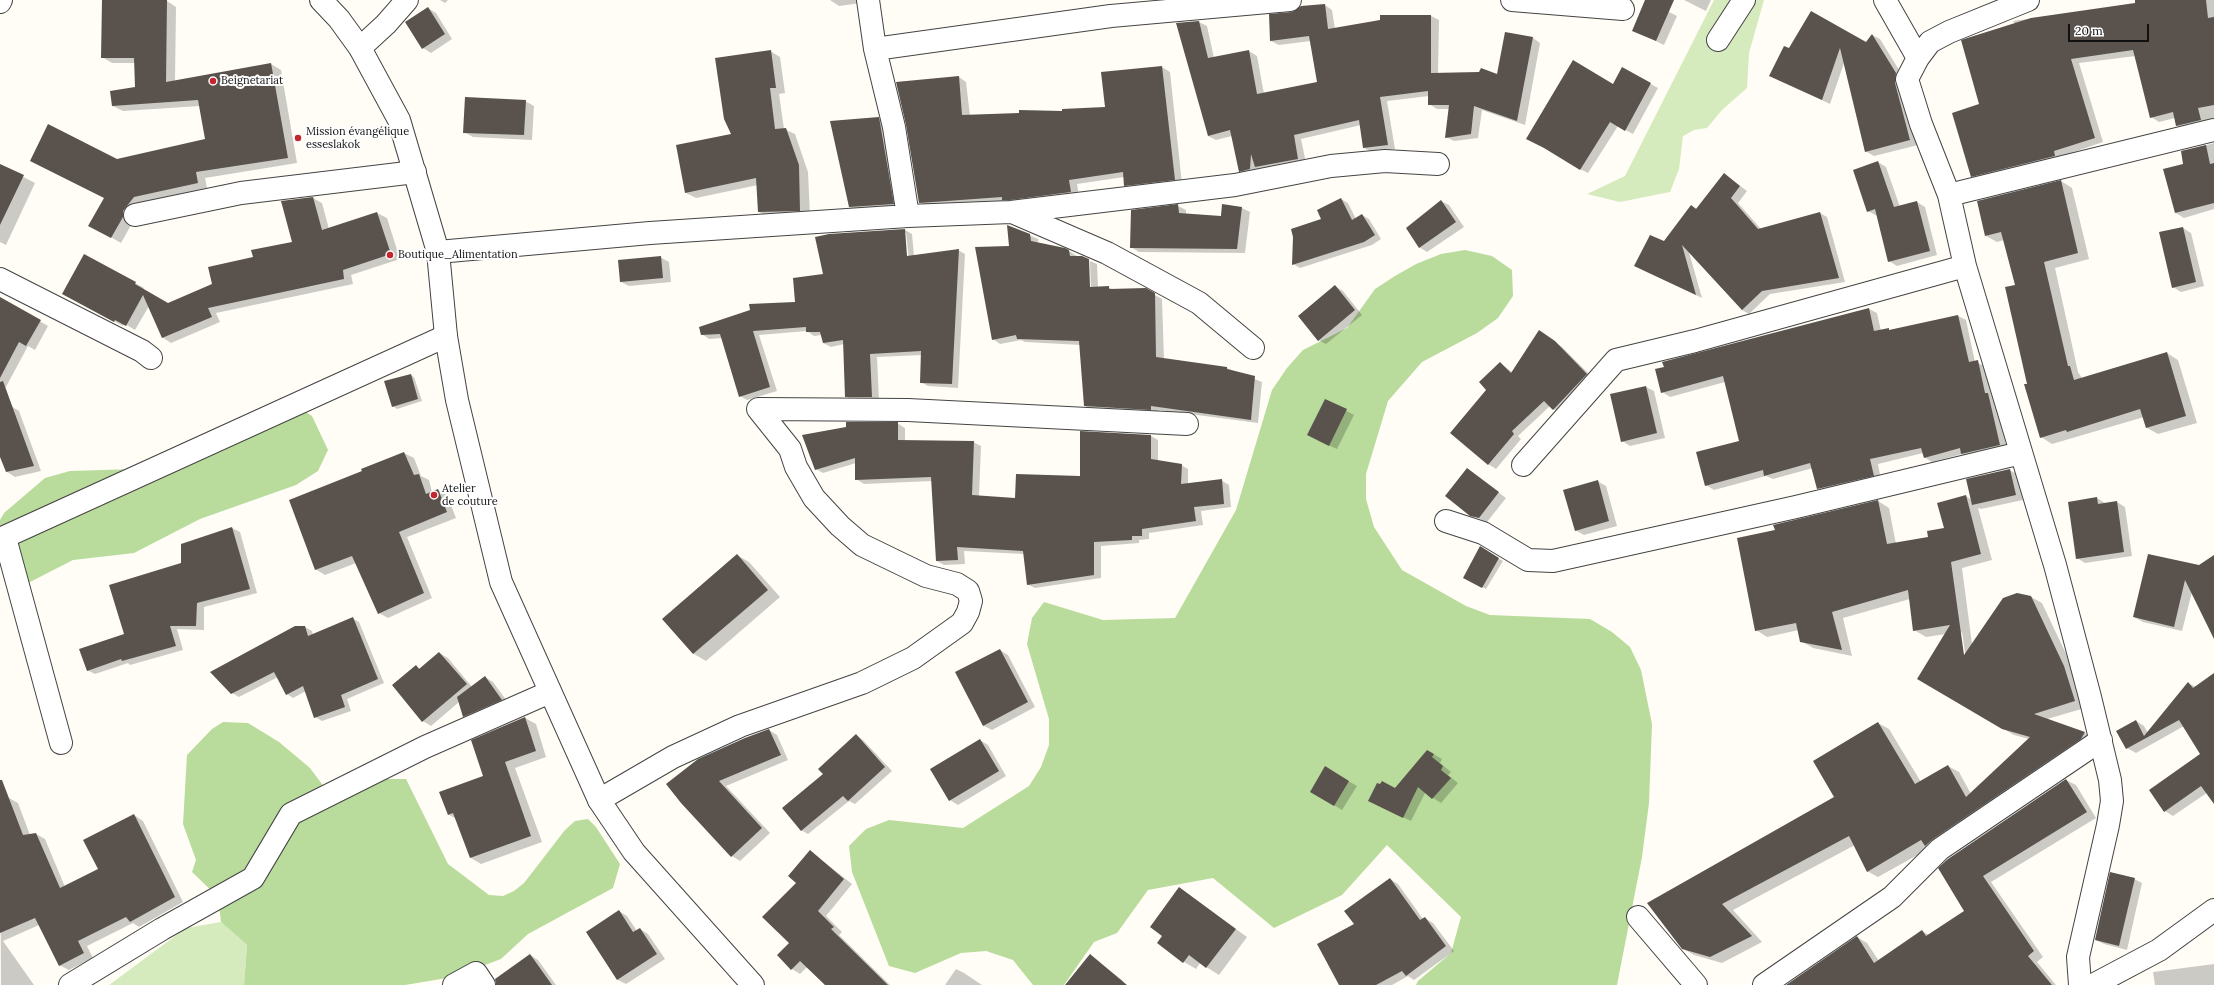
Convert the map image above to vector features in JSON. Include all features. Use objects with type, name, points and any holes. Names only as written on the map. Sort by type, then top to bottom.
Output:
[{"type":"street","points":[[321,0],[339,19],[360,48],[399,120],[438,252],[446,336],[457,400],[501,582],[599,800],[634,852],[753,985]]},
{"type":"street","points":[[360,48],[386,24],[407,0]]},
{"type":"street","points":[[868,0],[875,49],[894,127],[908,216]]},
{"type":"street","points":[[875,49],[1111,16],[1290,0]]},
{"type":"street","points":[[1512,0],[1623,9]]},
{"type":"street","points":[[1718,40],[1744,0]]},
{"type":"street","points":[[1885,0],[1918,58]]},
{"type":"street","points":[[2028,0],[1949,32],[1930,42],[1918,58],[1907,79],[1921,124],[1949,195],[1965,266],[2054,565],[2101,740],[2110,780],[2112,800],[2078,957],[2080,985]]},
{"type":"street","points":[[1949,195],[2214,130]]},
{"type":"street","points":[[438,252],[650,233],[908,216],[1011,212],[1236,185],[1331,166],[1385,161],[1438,164]]},
{"type":"street","points":[[135,215],[240,193],[415,172]]},
{"type":"street","points":[[1011,212],[1107,253],[1198,303],[1254,348]]},
{"type":"street","points":[[1523,465],[1616,360],[1696,341],[1965,266]]},
{"type":"street","points":[[0,279],[142,351],[152,358]]},
{"type":"street","points":[[61,744],[2,538],[446,336]]},
{"type":"street","points":[[599,800],[673,757],[740,726],[862,684],[913,658],[962,623],[968,612],[971,601],[968,591],[957,584],[926,576],[862,545],[840,526],[814,498],[796,467],[790,449],[758,409],[908,410],[1187,424]]},
{"type":"street","points":[[1446,520],[1483,533],[1528,560],[1553,561],[1796,507],[2021,453]]},
{"type":"street","points":[[70,985],[162,929],[253,878],[291,814],[425,747],[550,692]]},
{"type":"street","points":[[1764,985],[1892,897],[1940,849],[2101,740]]},
{"type":"street","points":[[2093,985],[2159,950],[2214,910]]},
{"type":"street","points":[[1638,917],[1696,985]]},
{"type":"street","points":[[454,985],[476,972],[484,985]]},
{"type":"green space","points":[[1714,0],[1764,0],[1749,53],[1747,88],[1722,110],[1707,128],[1694,130],[1683,136],[1679,169],[1670,192],[1620,202],[1587,194],[1625,176]]},
{"type":"green space","points":[[1465,250],[1492,256],[1512,270],[1513,296],[1498,318],[1477,333],[1422,362],[1388,401],[1366,474],[1366,499],[1374,527],[1402,570],[1466,606],[1490,615],[1590,619],[1612,632],[1630,647],[1641,670],[1652,724],[1649,803],[1642,857],[1617,985],[1416,985],[1418,981],[1451,953],[1461,917],[1387,845],[1342,895],[1274,928],[1213,878],[1148,890],[1117,933],[1094,942],[1064,985],[1033,985],[1013,960],[986,951],[961,953],[915,973],[889,966],[852,872],[849,846],[866,829],[889,820],[963,828],[1029,786],[1041,767],[1049,745],[1049,719],[1027,644],[1032,618],[1044,602],[1103,620],[1175,618],[1236,510],[1272,390],[1287,368],[1303,350],[1347,328],[1375,289],[1416,264],[1441,254]]},
{"type":"green space","points":[[291,403],[312,416],[328,450],[318,471],[296,485],[200,519],[134,553],[73,560],[30,582],[19,577],[0,552],[0,520],[4,513],[45,478],[70,471],[136,469]]},
{"type":"green space","points":[[223,722],[248,723],[279,742],[310,768],[333,799],[380,779],[406,779],[448,864],[489,895],[503,896],[514,891],[524,883],[565,830],[575,821],[588,819],[596,827],[620,864],[613,888],[528,934],[501,959],[453,977],[405,985],[244,985],[247,945],[221,922],[218,897],[192,872],[196,860],[183,824],[187,755],[212,729]]},
{"type":"green space","points":[[221,922],[247,945],[244,985],[109,985],[186,928]]},
{"type":"building","points":[[102,0],[167,0],[166,82],[271,63],[288,158],[196,172],[198,183],[134,197],[123,211],[123,217],[111,238],[88,226],[104,198],[30,161],[48,124],[117,159],[205,139],[198,100],[112,106],[110,91],[135,87],[134,58],[101,58]]},
{"type":"building","points":[[1645,0],[1674,0],[1656,41],[1632,31]]},
{"type":"building","points":[[2135,0],[2206,0],[2208,18],[2214,17],[2214,105],[2198,108],[2201,120],[2176,126],[2173,112],[2150,118],[2133,50],[2071,59],[2095,138],[2054,151],[2055,156],[1971,177],[1952,113],[1979,104],[1961,40],[2031,18],[2135,3]]},
{"type":"building","points":[[1325,4],[1328,29],[1380,20],[1380,15],[1431,15],[1431,73],[1479,72],[1481,68],[1497,74],[1505,32],[1533,37],[1517,121],[1474,106],[1471,134],[1445,138],[1449,105],[1428,105],[1428,91],[1380,97],[1388,145],[1363,148],[1359,120],[1294,135],[1298,159],[1255,167],[1251,154],[1250,169],[1239,172],[1230,130],[1208,136],[1176,23],[1199,21],[1208,58],[1249,50],[1257,94],[1317,82],[1309,36],[1270,41],[1269,14],[1292,12],[1301,6]]},
{"type":"building","points":[[428,7],[445,34],[422,49],[405,22]]},
{"type":"building","points":[[1811,11],[1866,42],[1872,34],[1896,73],[1895,83],[1910,140],[1865,152],[1840,48],[1822,100],[1769,76],[1784,46],[1789,48]]},
{"type":"building","points":[[771,50],[776,88],[770,88],[775,129],[786,128],[799,165],[800,211],[758,212],[756,178],[685,193],[676,145],[731,134],[724,119],[715,58]]},
{"type":"building","points":[[1573,60],[1613,84],[1622,67],[1651,83],[1625,131],[1610,122],[1580,170],[1526,139]]},
{"type":"building","points":[[1162,66],[1175,180],[1124,186],[1123,172],[1069,180],[1071,192],[1010,200],[1002,200],[1002,197],[919,203],[906,125],[896,82],[959,76],[962,115],[1019,113],[1019,110],[1062,111],[1062,109],[1105,107],[1101,72]]},
{"type":"building","points":[[465,97],[526,100],[524,135],[463,133]]},
{"type":"building","points":[[879,117],[894,204],[849,207],[830,121]]},
{"type":"building","points":[[2206,145],[2210,164],[2214,163],[2214,203],[2175,213],[2163,169],[2183,164],[2181,151]]},
{"type":"building","points":[[1878,161],[1894,207],[1917,201],[1930,251],[1888,262],[1875,209],[1867,212],[1853,170]]},
{"type":"building","points":[[0,164],[24,175],[0,225]]},
{"type":"building","points":[[1724,173],[1740,186],[1731,198],[1758,229],[1820,212],[1839,278],[1762,291],[1742,310],[1682,245],[1696,295],[1634,266],[1650,235],[1664,241],[1691,205],[1696,209]]},
{"type":"building","points":[[2061,180],[2078,253],[2044,262],[2068,366],[2070,366],[2074,380],[2167,352],[2186,416],[2146,428],[2140,409],[2067,432],[2066,430],[2040,438],[2024,384],[2027,384],[2005,287],[2015,285],[2001,232],[1985,236],[1977,201]]},
{"type":"building","points":[[313,197],[322,230],[377,212],[391,254],[343,270],[344,279],[208,308],[212,317],[162,338],[143,295],[126,326],[115,320],[114,322],[62,294],[84,254],[136,282],[135,284],[168,303],[212,284],[208,267],[253,257],[251,250],[292,242],[281,201]]},
{"type":"building","points":[[1341,198],[1352,220],[1362,214],[1375,235],[1364,242],[1292,265],[1293,237],[1291,229],[1321,219],[1317,210]]},
{"type":"building","points":[[1441,200],[1456,222],[1419,248],[1406,228]]},
{"type":"building","points":[[1178,204],[1179,213],[1221,216],[1222,204],[1242,207],[1237,249],[1130,248],[1131,210]]},
{"type":"building","points":[[1007,225],[1030,234],[1031,241],[1065,248],[1069,250],[1070,256],[1082,256],[1089,259],[1090,287],[1109,286],[1109,289],[1146,288],[1155,293],[1156,357],[1227,367],[1227,369],[1255,376],[1251,420],[1151,406],[1151,410],[1084,406],[1079,341],[1017,339],[1016,335],[992,340],[975,247],[1009,246]]},
{"type":"building","points":[[2183,227],[2196,282],[2172,288],[2159,232]]},
{"type":"building","points":[[905,229],[907,256],[959,249],[952,384],[920,383],[921,351],[870,354],[872,397],[845,397],[843,340],[823,343],[820,332],[806,332],[806,327],[753,331],[770,387],[739,397],[720,334],[701,335],[699,327],[750,310],[749,304],[795,302],[793,278],[823,274],[815,237],[829,234]]},
{"type":"building","points":[[661,256],[663,278],[620,282],[618,260]]},
{"type":"building","points":[[1335,285],[1355,310],[1318,341],[1298,316]]},
{"type":"building","points":[[0,297],[41,320],[26,346],[19,342],[0,378]]},
{"type":"building","points":[[1869,308],[1874,331],[1889,328],[1889,330],[1958,315],[1969,362],[1978,360],[1985,393],[1988,393],[2000,445],[1961,454],[1960,448],[1924,458],[1921,448],[1870,459],[1874,476],[1817,489],[1810,463],[1764,476],[1763,470],[1705,486],[1696,452],[1739,441],[1723,376],[1661,393],[1655,369],[1664,367],[1662,362]]},
{"type":"building","points":[[1539,330],[1555,341],[1587,374],[1553,410],[1544,401],[1512,431],[1514,434],[1488,465],[1450,433],[1486,390],[1479,382],[1500,362],[1511,373]]},
{"type":"building","points":[[411,374],[418,399],[392,407],[384,381]]},
{"type":"building","points":[[3,381],[34,466],[6,472],[0,457],[0,382]]},
{"type":"building","points":[[1646,386],[1657,433],[1621,442],[1610,394]]},
{"type":"building","points":[[1325,399],[1347,409],[1329,446],[1307,435]]},
{"type":"building","points":[[846,422],[898,422],[898,440],[974,441],[972,495],[1015,498],[1016,474],[1080,476],[1080,431],[1151,435],[1151,459],[1182,464],[1181,484],[1222,479],[1224,504],[1194,507],[1196,521],[1142,529],[1142,536],[1132,536],[1132,540],[1094,542],[1094,575],[1027,585],[1023,551],[957,547],[958,560],[936,561],[931,477],[855,480],[855,458],[815,470],[802,435],[846,427]]},
{"type":"building","points":[[404,452],[414,475],[419,474],[426,494],[438,489],[447,512],[399,532],[424,593],[378,614],[352,556],[315,570],[289,500],[362,471],[361,469]]},
{"type":"building","points":[[1467,468],[1499,492],[1479,518],[1470,516],[1445,496]]},
{"type":"building","points":[[2010,469],[2016,495],[1972,505],[1966,479]]},
{"type":"building","points":[[1598,480],[1609,521],[1575,531],[1563,490]]},
{"type":"building","points":[[1966,495],[1981,554],[1951,562],[1964,655],[2003,598],[2017,593],[2031,596],[2064,666],[2075,701],[2034,714],[2085,732],[2081,739],[1933,839],[1925,846],[1921,840],[1867,872],[1849,836],[1722,904],[1752,936],[1710,957],[1682,949],[1647,903],[1834,797],[1813,761],[1878,722],[1915,784],[1948,765],[1966,797],[2030,737],[2002,729],[1917,679],[1950,625],[1913,631],[1908,590],[1832,612],[1842,650],[1800,642],[1796,623],[1755,631],[1737,538],[1775,530],[1773,525],[1878,500],[1887,544],[1928,537],[1927,531],[1944,528],[1937,503]]},
{"type":"building","points":[[2097,497],[2098,504],[2117,501],[2124,552],[2076,559],[2068,502]]},
{"type":"building","points":[[232,527],[250,589],[197,603],[196,626],[170,626],[176,646],[122,661],[121,659],[87,671],[79,649],[124,634],[109,585],[181,563],[181,544]]},
{"type":"building","points":[[1480,546],[1499,558],[1482,588],[1463,578]]},
{"type":"building","points":[[737,554],[768,590],[693,654],[662,619]]},
{"type":"building","points":[[2148,554],[2199,565],[2214,555],[2214,639],[2185,580],[2174,627],[2133,617]]},
{"type":"building","points":[[353,617],[378,679],[341,695],[345,707],[314,718],[303,686],[286,695],[274,672],[231,694],[210,672],[295,626],[305,626],[308,636]]},
{"type":"building","points":[[1000,649],[1028,702],[983,726],[955,672]]},
{"type":"building","points":[[439,652],[467,684],[422,722],[392,685],[416,665],[419,669]]},
{"type":"building","points":[[2214,673],[2214,804],[2201,786],[2164,812],[2149,790],[2200,754],[2179,720],[2126,749],[2116,731],[2136,720],[2144,736],[2188,682],[2193,688]]},
{"type":"building","points":[[485,676],[502,700],[463,717],[457,697]]},
{"type":"building","points":[[525,717],[536,751],[505,762],[531,836],[470,858],[453,813],[448,815],[439,792],[483,776],[471,740]]},
{"type":"building","points":[[769,729],[781,755],[719,781],[762,828],[731,857],[681,803],[666,784],[698,759]]},
{"type":"building","points":[[856,734],[885,767],[848,801],[843,796],[801,831],[782,808],[823,774],[818,769]]},
{"type":"building","points":[[980,739],[999,771],[949,801],[930,769]]},
{"type":"building","points":[[1427,750],[1434,754],[1432,757],[1443,766],[1441,770],[1451,778],[1432,799],[1418,787],[1403,818],[1368,801],[1377,783],[1380,784],[1382,781],[1395,788]]},
{"type":"building","points":[[1325,766],[1349,781],[1334,806],[1310,792]]},
{"type":"building","points":[[2066,779],[2087,812],[1983,876],[2034,951],[2028,956],[2052,985],[1786,985],[1857,936],[1874,963],[1922,930],[1926,936],[1964,911],[1938,868],[1948,859]]},
{"type":"building","points":[[0,780],[2,780],[23,835],[36,833],[60,888],[98,869],[83,840],[134,814],[175,897],[130,922],[126,917],[78,941],[84,953],[59,966],[35,918],[0,933]]},
{"type":"building","points":[[810,850],[844,879],[818,911],[834,927],[831,929],[888,985],[825,985],[800,961],[791,970],[777,955],[789,943],[762,917],[796,883],[788,876]]},
{"type":"building","points":[[2110,872],[2135,878],[2119,946],[2095,940]]},
{"type":"building","points":[[1390,878],[1420,920],[1425,917],[1446,946],[1406,976],[1402,971],[1376,985],[1339,985],[1317,944],[1354,924],[1344,911]]},
{"type":"building","points":[[1179,887],[1236,929],[1206,968],[1189,955],[1183,963],[1157,943],[1162,936],[1150,927]]},
{"type":"building","points":[[619,910],[633,932],[640,928],[657,954],[617,980],[586,932]]},
{"type":"building","points":[[530,954],[552,985],[496,985],[495,979]]},
{"type":"building","points":[[1090,954],[1127,985],[1065,985]]},
{"type":"place","name":"Beignetariat","points":[[213,81]]},
{"type":"place","name":"Mission évangélique esseslakok","points":[[298,138]]},
{"type":"place","name":"Boutique_Alimentation","points":[[390,255]]},
{"type":"place","name":"Atelier de couture","points":[[434,495]]}]
